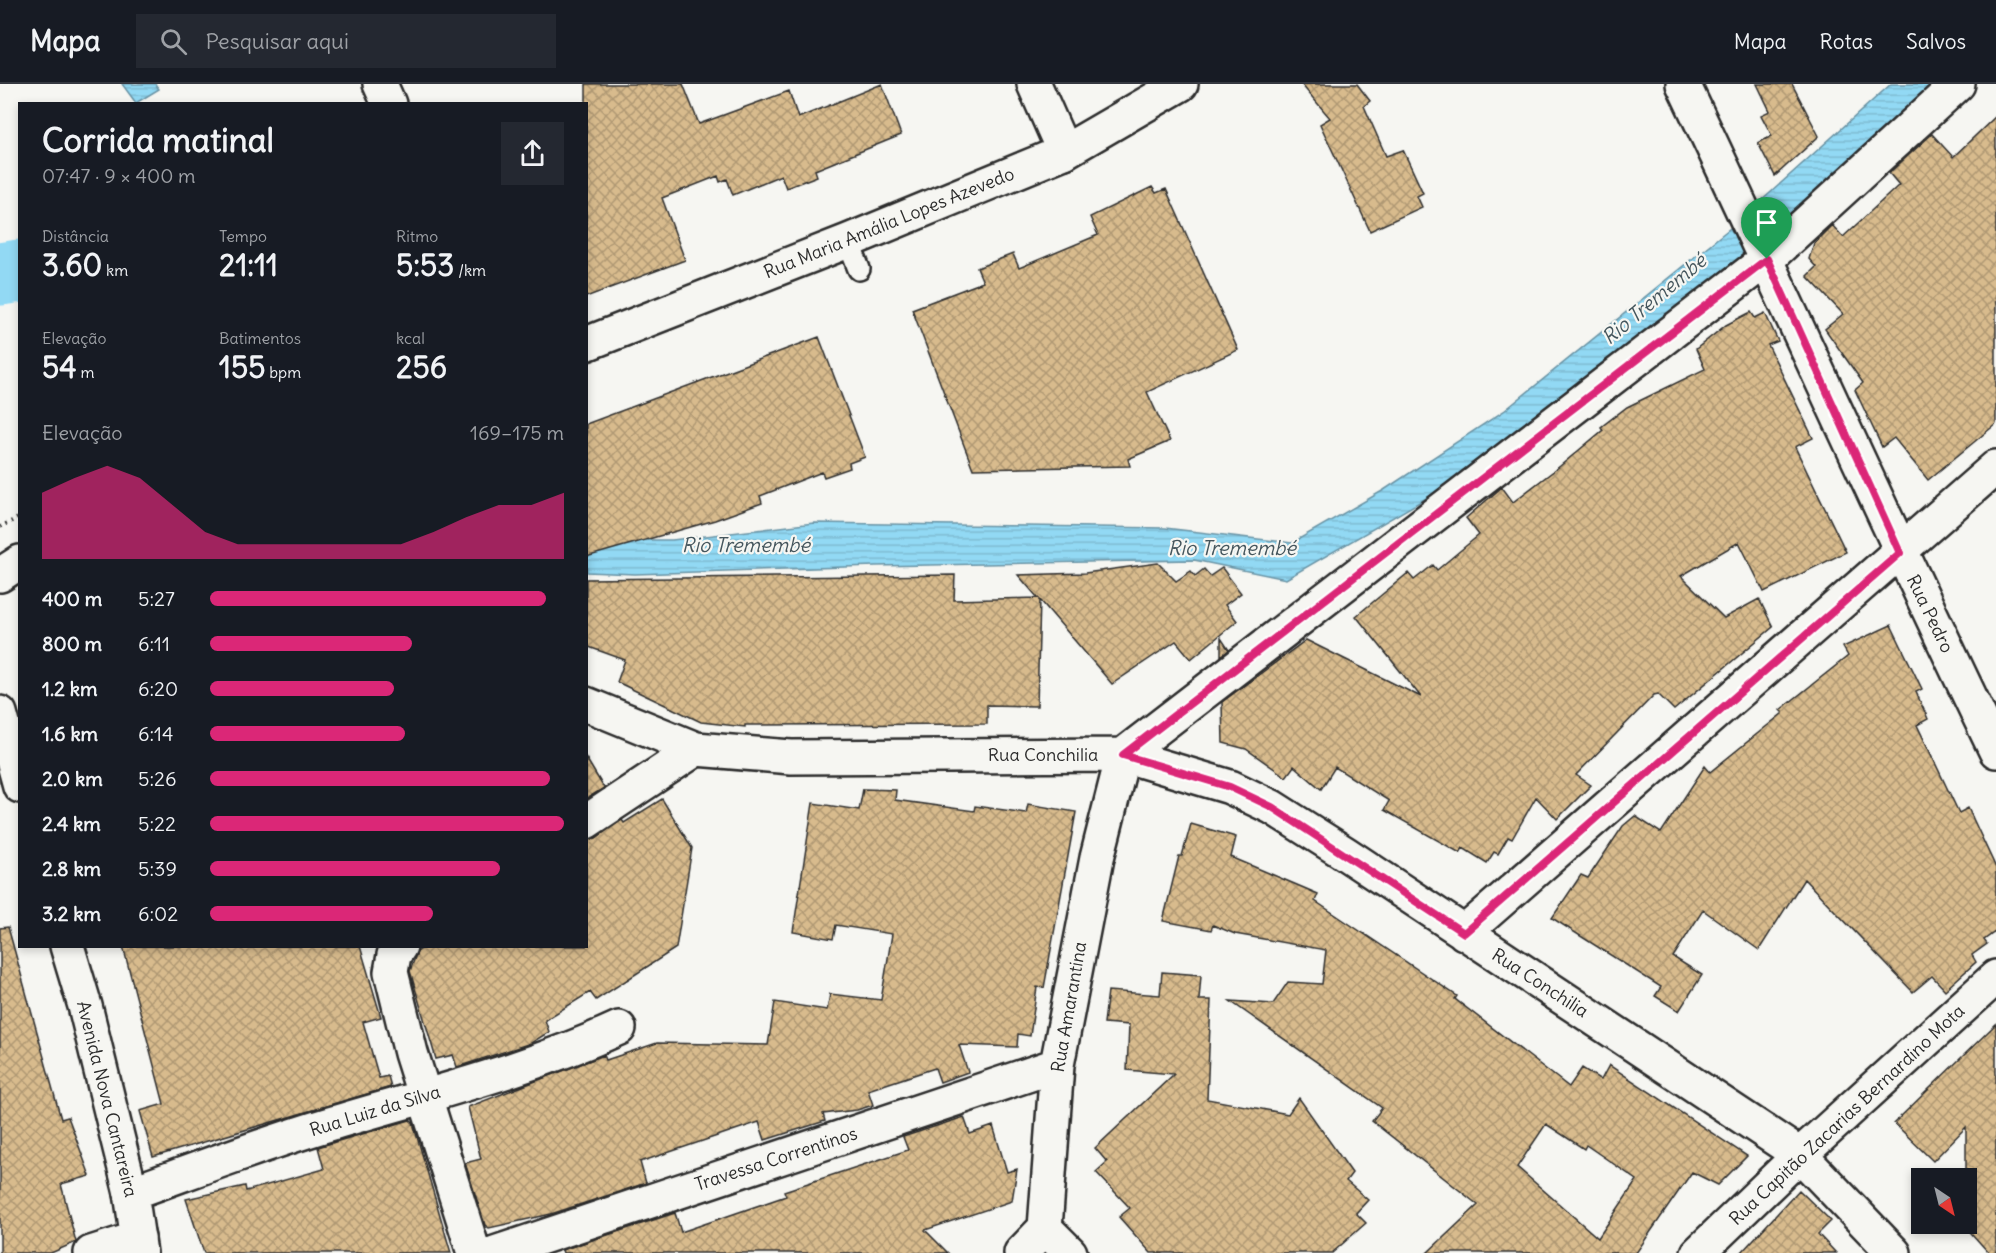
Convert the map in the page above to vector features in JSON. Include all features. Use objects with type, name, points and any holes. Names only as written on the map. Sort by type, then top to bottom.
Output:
[{"type":"street","points":[[380,84],[388,102]]},
{"type":"street","points":[[1034,84],[1065,152]]},
{"type":"street","name":"Rua Maria Amália Lopes Azevedo","points":[[588,343],[853,255],[1065,152],[1181,84]]},
{"type":"street","name":"Rua Pedro","points":[[1683,84],[1764,253],[1900,553],[1996,751]]},
{"type":"street","points":[[1123,755],[1764,253],[1958,84]]},
{"type":"street","points":[[1464,933],[1900,553],[1996,466]]},
{"type":"street","points":[[0,575],[18,563]]},
{"type":"street","name":"Rua Conchilia","points":[[588,705],[696,749],[791,757],[1123,755],[1230,787],[1272,807],[1800,1155],[1894,1253]]},
{"type":"street","points":[[0,713],[18,779]]},
{"type":"street","points":[[588,821],[696,749]]},
{"type":"street","name":"Rua Amarantina","points":[[1045,1228],[1057,1065],[1097,858],[1123,755]]},
{"type":"street","name":"Avenida Nova Cantareira","points":[[68,948],[85,1006],[130,1193],[139,1246]]},
{"type":"street","points":[[399,948],[394,955],[391,972],[411,1053],[474,1253]]},
{"type":"street","name":"Rua Capitão Zacarias Bernardino Mota","points":[[1698,1253],[1800,1155],[1996,978]]},
{"type":"street","name":"Rua Luiz da Silva","points":[[130,1193],[331,1124],[575,1049],[619,1028]]},
{"type":"street","name":"Travessa Correntinos","points":[[495,1253],[1057,1065]]},
{"type":"street","points":[[1021,1253],[1045,1228],[1070,1253]]},
{"type":"street","points":[[91,1253],[139,1246]]},
{"type":"path","points":[[0,527],[18,518]]},
{"type":"water","points":[[122,84],[155,84],[159,89],[138,102]]},
{"type":"water","points":[[1891,84],[1939,84],[1807,203],[1468,474],[1286,579],[1194,560],[875,566],[635,574],[588,572],[588,540],[672,540],[814,523],[1165,528],[1292,543],[1384,490],[1504,411],[1740,220]]},
{"type":"building","points":[[586,84],[683,84],[699,124],[789,91],[798,118],[882,84],[901,135],[815,170],[817,176],[786,188],[781,175],[733,195],[727,179],[720,182],[718,176],[662,198],[685,260],[588,296],[588,102],[586,102]]},
{"type":"building","points":[[1301,84],[1357,84],[1370,101],[1364,106],[1386,156],[1403,150],[1423,193],[1417,196],[1422,207],[1370,231],[1320,124],[1330,118]]},
{"type":"building","points":[[1757,84],[1792,84],[1819,136],[1775,176],[1758,143],[1772,136],[1761,115],[1770,111]]},
{"type":"building","points":[[1996,116],[1996,424],[1928,480],[1894,438],[1882,447],[1855,390],[1863,383],[1825,329],[1843,314],[1807,276],[1816,267],[1809,259],[1814,243],[1832,225],[1843,237],[1899,185],[1889,173],[1932,134],[1953,157]]},
{"type":"building","points":[[1152,187],[1156,193],[1166,189],[1238,350],[1147,392],[1170,441],[1128,459],[1130,466],[973,469],[912,309],[983,282],[977,268],[1013,254],[1019,268],[1098,235],[1090,217]]},
{"type":"building","points":[[1751,312],[1755,318],[1765,313],[1778,341],[1768,345],[1813,438],[1795,447],[1846,552],[1764,592],[1739,542],[1681,576],[1724,618],[1759,599],[1773,627],[1674,710],[1658,694],[1654,695],[1576,775],[1591,785],[1557,819],[1536,797],[1512,839],[1508,837],[1498,854],[1494,852],[1487,863],[1463,848],[1460,853],[1384,810],[1389,801],[1335,767],[1321,789],[1294,766],[1286,777],[1246,749],[1223,743],[1222,702],[1306,640],[1421,697],[1356,616],[1408,573],[1414,580],[1433,565],[1437,570],[1479,535],[1466,518],[1502,487],[1513,502],[1560,466],[1603,430],[1601,427],[1627,407],[1705,369],[1696,349],[1726,325]]},
{"type":"building","points":[[819,337],[865,457],[849,463],[850,468],[824,477],[822,472],[760,496],[762,503],[715,520],[588,556],[588,423]]},
{"type":"building","points":[[1158,563],[1176,581],[1191,571],[1195,576],[1204,569],[1210,576],[1222,568],[1241,593],[1225,605],[1237,621],[1191,659],[1176,641],[1112,684],[1040,600],[1037,706],[987,705],[987,724],[745,725],[745,727],[701,722],[617,682],[625,660],[588,647],[588,579],[955,575],[954,600],[1038,598],[1018,575],[1085,573]]},
{"type":"building","points":[[1891,625],[1922,689],[1916,692],[1928,719],[1917,725],[1959,813],[1968,808],[1996,868],[1996,931],[1984,940],[1987,944],[1972,955],[1976,962],[1945,990],[1932,976],[1913,992],[1804,879],[1759,950],[1703,910],[1673,957],[1702,975],[1679,1011],[1655,996],[1661,987],[1552,918],[1581,875],[1588,878],[1623,826],[1635,816],[1661,833],[1705,766],[1710,772],[1783,713],[1780,710],[1848,656],[1843,647]]},
{"type":"building","points":[[1221,638],[1229,650],[1221,656]]},
{"type":"building","points":[[588,761],[604,788],[588,798]]},
{"type":"building","points":[[863,789],[896,790],[895,800],[974,811],[975,806],[1026,813],[1028,804],[1076,812],[1044,988],[1037,987],[1030,1036],[1018,1034],[1017,1047],[959,1045],[968,1072],[940,1082],[935,1068],[868,1090],[873,1105],[857,1110],[823,1114],[825,1121],[765,1140],[759,1122],[640,1162],[646,1183],[551,1214],[489,1228],[485,1225],[465,1163],[481,1159],[468,1107],[604,1055],[606,1060],[657,1043],[768,1045],[775,1002],[827,1010],[830,994],[881,1000],[892,934],[836,925],[833,939],[793,932],[813,803],[859,810]]},
{"type":"building","points":[[662,799],[692,848],[676,948],[596,1000],[590,992],[545,1020],[549,1032],[531,1043],[457,1067],[453,1055],[436,1059],[410,971],[417,952],[423,948],[588,948],[588,840],[596,838],[622,820],[624,823]]},
{"type":"building","points":[[1191,824],[1236,837],[1231,857],[1318,894],[1315,901],[1457,996],[1455,999],[1569,1087],[1582,1068],[1601,1080],[1609,1065],[1747,1156],[1718,1185],[1692,1172],[1636,1253],[1427,1253],[1478,1205],[1372,1121],[1382,1108],[1230,1001],[1273,1004],[1288,982],[1322,984],[1326,950],[1235,934],[1213,925],[1211,930],[1163,921],[1179,856],[1182,856]],"holes":[[[1546,1124],[1584,1149],[1586,1145],[1637,1180],[1598,1238],[1517,1167]]]},
{"type":"building","points":[[8,927],[61,1119],[68,1117],[90,1176],[61,1184],[76,1242],[51,1253],[0,1253],[0,928]]},
{"type":"building","points":[[124,948],[361,948],[381,1017],[363,1022],[379,1078],[388,1076],[391,1087],[153,1157],[140,1111],[164,1104]]},
{"type":"building","points":[[1162,972],[1201,975],[1199,1000],[1211,1000],[1207,1099],[1288,1114],[1299,1098],[1352,1173],[1346,1181],[1368,1200],[1356,1213],[1366,1223],[1332,1253],[1151,1253],[1119,1217],[1130,1208],[1096,1172],[1107,1162],[1095,1148],[1174,1074],[1127,1070],[1129,1025],[1104,1023],[1108,991],[1160,995]]},
{"type":"building","points":[[1996,1024],[1996,1253],[1989,1253],[1972,1234],[1977,1234],[1977,1168],[1966,1168],[1966,1127],[1933,1161],[1894,1123]]},
{"type":"building","points":[[964,1117],[970,1134],[993,1126],[1007,1172],[1017,1169],[1012,1201],[925,1230],[948,1253],[563,1253],[562,1250],[675,1213],[681,1232],[786,1196],[784,1191],[908,1150],[903,1137]]},
{"type":"building","points":[[410,1120],[413,1123],[451,1253],[204,1253],[186,1199],[245,1186],[246,1191],[324,1169],[318,1147]]},
{"type":"building","points":[[1799,1190],[1831,1221],[1818,1234],[1836,1253],[1741,1253]]},
{"type":"waterway","name":"Rio Tremembé","points":[[0,274],[18,271]]},
{"type":"route","points":[[1767,259],[1900,553],[1464,933],[1272,807],[1230,787],[1123,755],[1509,458],[1767,259]]}]
